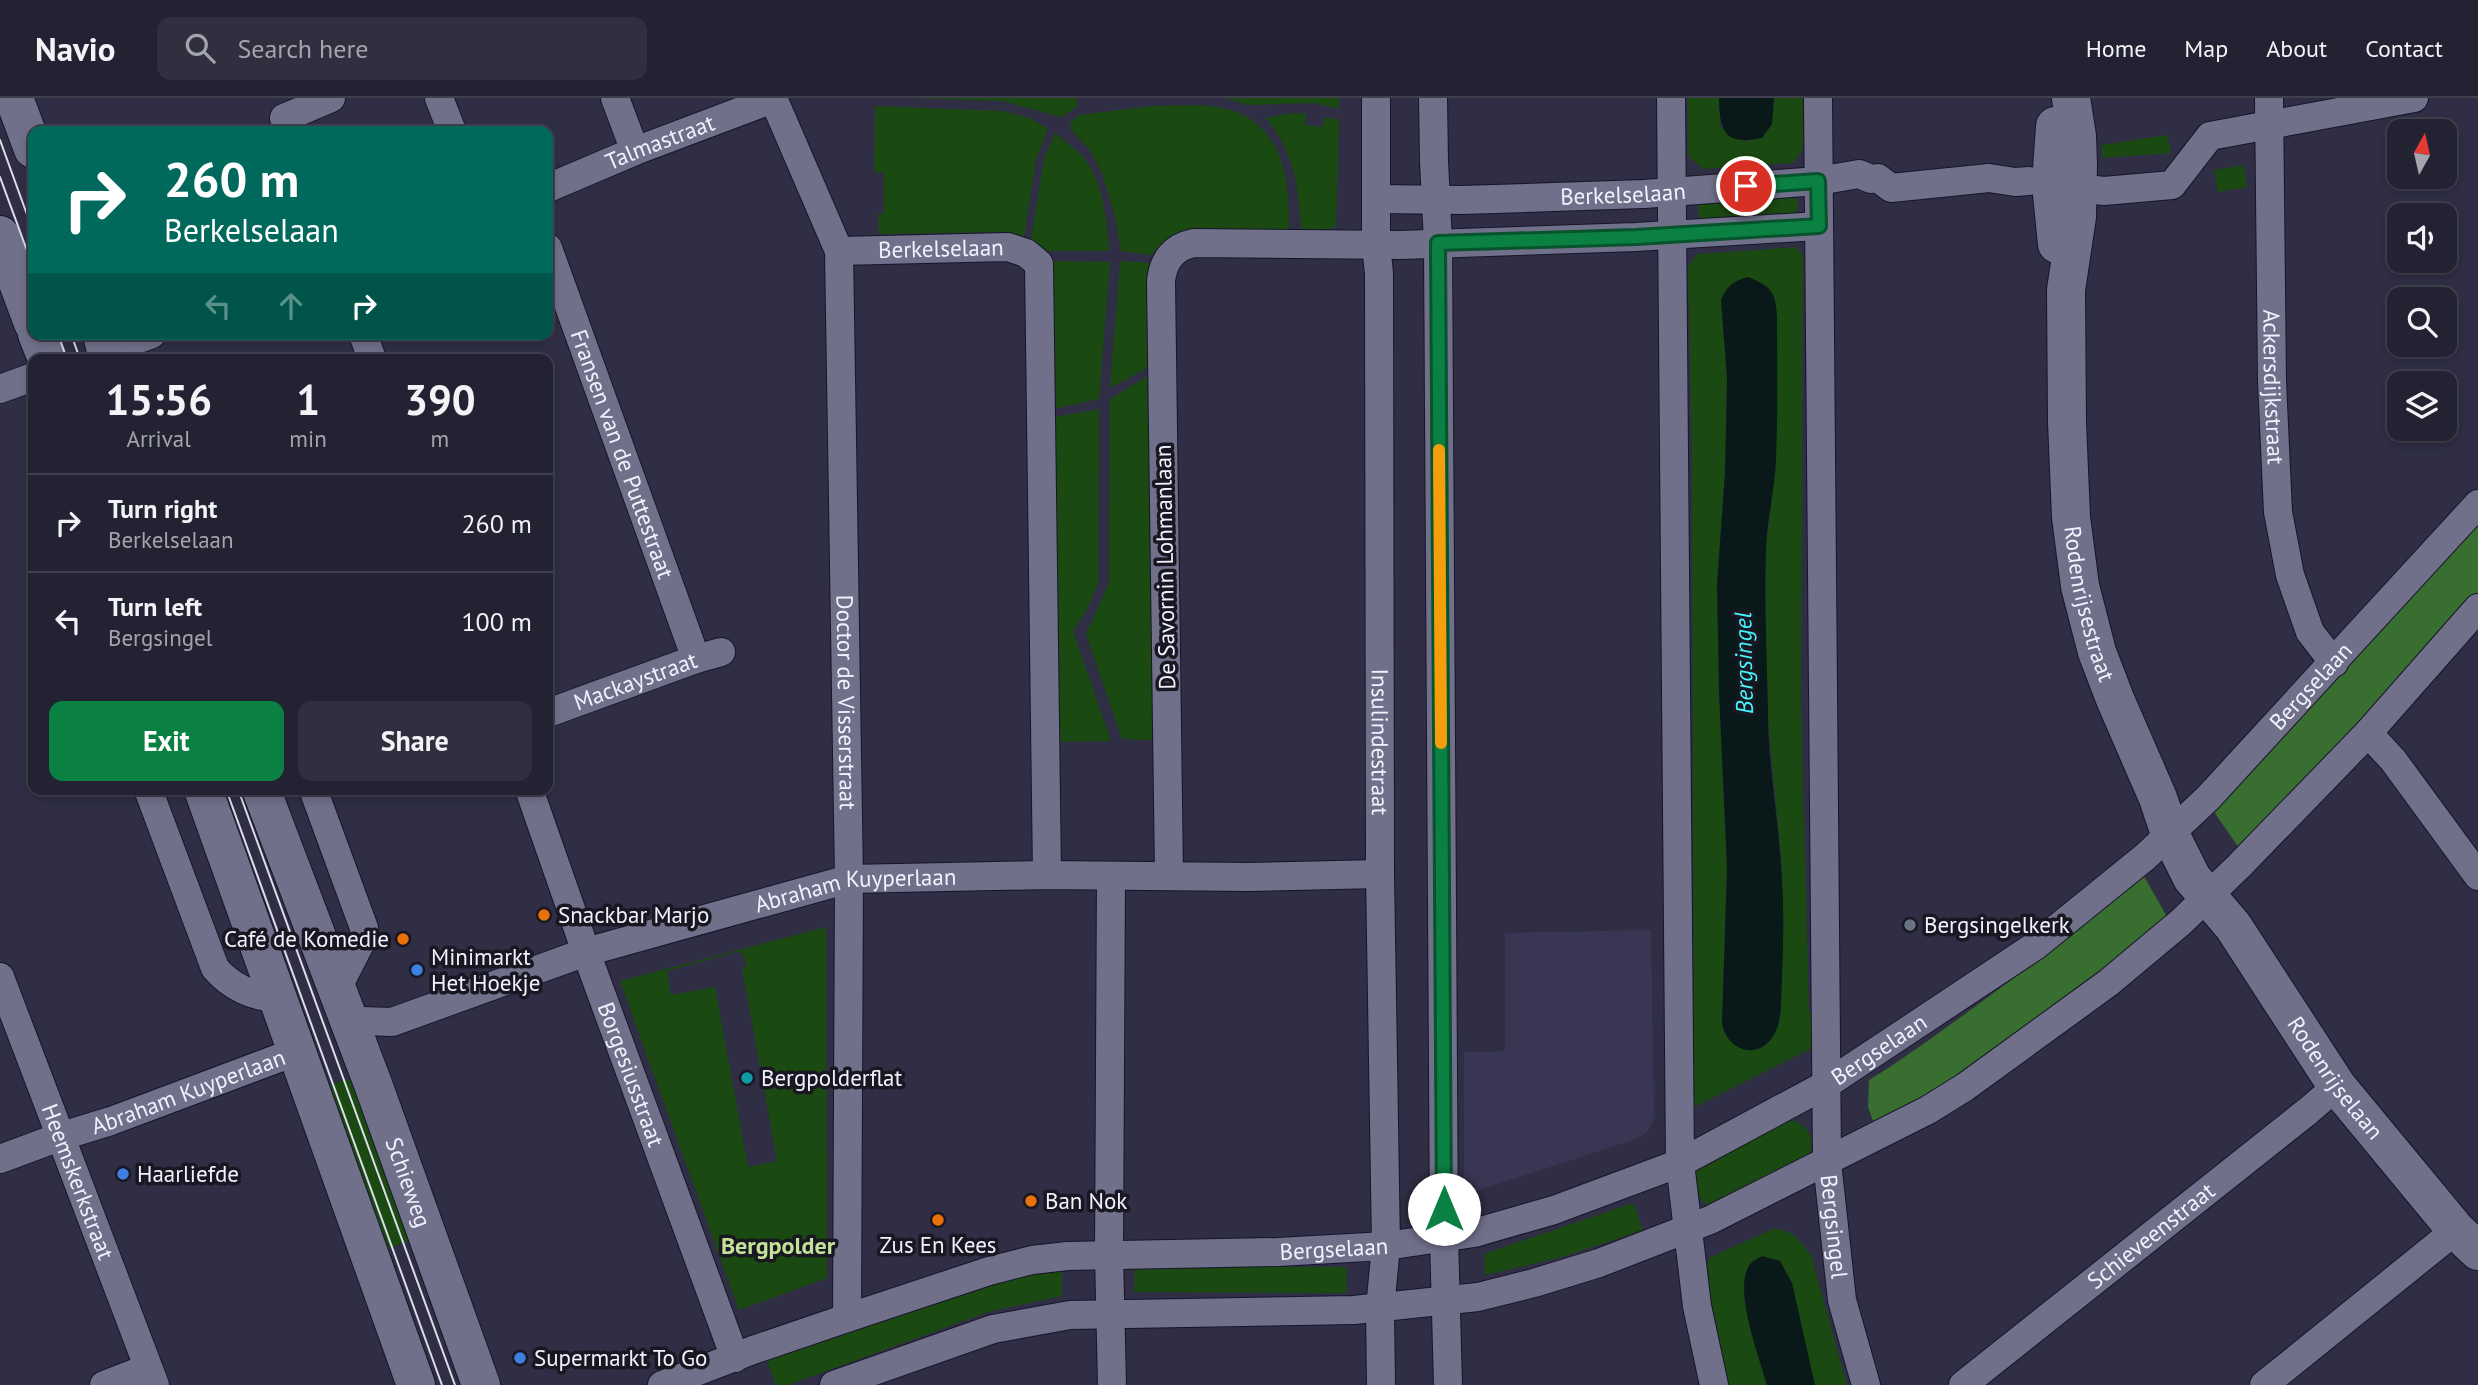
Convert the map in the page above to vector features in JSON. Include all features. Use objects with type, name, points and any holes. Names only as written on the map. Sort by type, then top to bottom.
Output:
[{"type":"main road","points":[[14,98],[28,136]]},
{"type":"main road","name":"Rodenrijsestraat","points":[[2058,98],[2053,185],[2056,237],[2066,290],[2070,503],[2080,586],[2097,652],[2115,699],[2158,798],[2170,834],[2192,878],[2205,896]]},
{"type":"main road","name":"Rodenrijsestraat","points":[[2053,185],[2077,136],[2071,98]]},
{"type":"main road","points":[[0,235],[28,310]]},
{"type":"main road","points":[[205,795],[276,995],[282,1056],[416,1385]]},
{"type":"main road","name":"Schieweg","points":[[263,795],[333,982],[365,1023],[481,1385]]},
{"type":"main road","name":"Rodenrijselaan","points":[[2205,896],[2233,926],[2337,1086],[2467,1241]]},
{"type":"street","points":[[283,116],[331,98]]},
{"type":"street","points":[[439,98],[450,126]]},
{"type":"street","points":[[615,98],[635,151]]},
{"type":"street","name":"Insulindestraat","points":[[1376,98],[1380,874],[1386,1246],[1380,1309],[1381,1385]]},
{"type":"street","points":[[1433,98],[1438,243],[1444,1237],[1448,1385]]},
{"type":"street","points":[[1671,98],[1680,1163],[1697,1306],[1714,1385]]},
{"type":"street","name":"Bergsingel","points":[[1818,98],[1826,1162],[1842,1300],[1866,1385]]},
{"type":"street","name":"Talmastraat","points":[[553,186],[635,151],[773,99]]},
{"type":"street","name":"Doctor de Visserstraat","points":[[773,99],[838,251],[849,879],[847,1318]]},
{"type":"street","name":"Berkelselaan","points":[[1376,199],[1419,198],[1437,201],[1671,192],[1818,181],[1859,174],[1871,179],[1878,178],[1891,188],[1989,178],[2130,190],[2172,186],[2210,136],[2269,112],[2406,99]]},
{"type":"street","name":"Ackersdijkstraat","points":[[2269,112],[2272,382],[2278,512],[2290,575],[2310,632],[2334,663]]},
{"type":"street","name":"Berkelselaan","points":[[1167,260],[1178,248],[1194,243],[1438,243],[1819,226]]},
{"type":"street","name":"Berkelselaan","points":[[838,251],[1008,247],[1027,253],[1039,264],[1047,875]]},
{"type":"street","name":"Fransen van de Puttestraat","points":[[553,260],[709,655]]},
{"type":"street","name":"De Savornin Lohmanlaan","points":[[1167,260],[1161,281],[1169,875]]},
{"type":"street","points":[[0,389],[28,379]]},
{"type":"street","name":"Bergselaan","points":[[662,1385],[847,1318],[989,1271],[1032,1260],[1068,1256],[1278,1252],[1386,1246],[1478,1232],[1533,1217],[1680,1163],[1827,1084],[2035,946],[2170,834],[2208,798],[2478,505]]},
{"type":"street","points":[[834,1385],[993,1329],[1070,1315],[1380,1309],[1478,1297],[1599,1263],[1688,1230],[1928,1110],[1965,1087],[2108,983],[2181,922],[2239,866],[2368,733],[2478,608]]},
{"type":"street","name":"Mackaystraat","points":[[553,711],[709,655]]},
{"type":"street","points":[[2368,733],[2393,760],[2478,876]]},
{"type":"street","points":[[150,795],[215,968],[226,979],[266,998],[276,995]]},
{"type":"street","points":[[315,795],[364,932],[343,978],[333,982]]},
{"type":"street","name":"Borgesiusstraat","points":[[531,795],[735,1358]]},
{"type":"street","name":"Abraham Kuyperlaan","points":[[365,1023],[392,1022],[586,952],[849,879],[1047,875],[1249,877],[1380,874]]},
{"type":"street","points":[[1111,876],[1109,1255],[1112,1385]]},
{"type":"street","name":"Heemskerkstraat","points":[[0,977],[151,1377]]},
{"type":"street","name":"Abraham Kuyperlaan","points":[[0,1159],[111,1121],[282,1056]]},
{"type":"street","name":"Schieveenstraat","points":[[1963,1385],[2337,1086]]},
{"type":"street","points":[[2264,1385],[2467,1241]]},
{"type":"street","points":[[104,1385],[151,1377]]},
{"type":"shaded area","points":[[1651,930],[1654,1113],[1653,1122],[1646,1133],[1636,1139],[1464,1195],[1464,1052],[1505,1051],[1505,933]]},
{"type":"green space","points":[[908,98],[1077,98],[1077,107],[1061,117],[1002,101]]},
{"type":"green space","points":[[1225,98],[1339,98],[1339,109],[1314,103],[1248,105]]},
{"type":"green space","points":[[1688,98],[1719,98],[1720,126],[1745,141],[1762,138],[1772,124],[1774,98],[1803,98],[1803,149],[1793,163],[1703,169],[1688,156]]},
{"type":"green space","points":[[1195,105],[1237,112],[1257,124],[1268,136],[1276,149],[1286,180],[1289,229],[1184,230],[1158,246],[1152,255],[1121,251],[1115,217],[1102,173],[1089,149],[1071,130],[1070,123],[1079,115],[1152,106]]},
{"type":"green space","points":[[875,106],[1003,111],[1030,118],[1048,129],[1036,158],[1024,237],[1006,232],[879,234],[878,214],[884,213],[884,173],[874,172]]},
{"type":"green space","points":[[1306,113],[1305,125],[1323,127],[1324,118],[1339,119],[1336,226],[1329,229],[1301,229],[1298,198],[1289,157],[1266,118]]},
{"type":"green space","points":[[1055,133],[1081,155],[1094,175],[1105,213],[1109,251],[1048,251],[1031,240],[1044,159]]},
{"type":"green space","points":[[2167,135],[2171,153],[2102,158],[2102,145]]},
{"type":"green space","points":[[2243,165],[2247,187],[2218,192],[2214,170]]},
{"type":"green space","points":[[1790,194],[1797,200],[1798,211],[1792,217],[1707,223],[1699,219],[1698,205],[1704,200]]},
{"type":"green space","points":[[1796,247],[1803,255],[1801,703],[1809,1012],[1818,1012],[1818,1045],[1694,1107],[1692,459],[1688,267],[1697,254]],"holes":[[[1721,300],[1777,317],[1776,462],[1766,548],[1766,628],[1768,718],[1782,868],[1783,952],[1722,1024],[1727,867],[1717,584],[1725,473],[1727,378]]]},
{"type":"green space","points":[[1053,261],[1110,262],[1099,399],[1053,409]]},
{"type":"green space","points":[[1120,261],[1151,263],[1149,367],[1110,388]]},
{"type":"green space","points":[[1149,375],[1153,740],[1122,739],[1086,634],[1109,583],[1110,399]]},
{"type":"green space","points":[[1099,409],[1098,582],[1087,610],[1073,631],[1111,741],[1054,742],[1054,417]]},
{"type":"green space","points":[[2478,515],[2478,596],[2241,851],[2210,806]]},
{"type":"green space","points":[[2141,871],[2169,920],[1920,1103],[1878,1123],[1873,1121],[1868,1107],[1869,1080],[1939,1033],[2043,956]]},
{"type":"green space","points":[[826,927],[827,1278],[739,1310],[620,981]],"holes":[[[736,952],[742,953],[747,966],[742,968],[777,1161],[748,1167],[715,987],[671,995],[667,971]]]},
{"type":"green space","points":[[355,1077],[403,1208],[408,1241],[387,1249],[327,1086]]},
{"type":"green space","points":[[1795,1121],[1806,1129],[1811,1138],[1808,1161],[1721,1205],[1707,1205],[1703,1201],[1696,1189],[1696,1170],[1783,1122]]},
{"type":"green space","points":[[1633,1203],[1643,1230],[1562,1257],[1485,1275],[1484,1254]]},
{"type":"green space","points":[[1775,1228],[1793,1234],[1811,1255],[1847,1385],[1815,1385],[1806,1348],[1744,1300],[1767,1385],[1729,1385],[1704,1285],[1709,1258]]},
{"type":"green space","points":[[1135,1266],[1347,1267],[1346,1293],[1134,1292]]},
{"type":"green space","points":[[1062,1269],[1062,1296],[991,1311],[788,1385],[776,1385],[767,1361],[999,1278]]},
{"type":"water","points":[[1719,98],[1774,98],[1772,124],[1762,138],[1732,138],[1723,128]]},
{"type":"water","points":[[1748,277],[1771,291],[1777,317],[1776,459],[1767,538],[1765,610],[1768,732],[1780,847],[1783,917],[1779,1021],[1772,1038],[1765,1045],[1750,1050],[1742,1049],[1730,1040],[1722,1024],[1727,867],[1717,584],[1725,473],[1727,378],[1721,300],[1731,285]]},
{"type":"water","points":[[1762,1256],[1780,1261],[1792,1283],[1815,1385],[1767,1385],[1753,1340],[1744,1286],[1746,1272],[1752,1262]]},
{"type":"tram line","points":[[0,140],[28,217]]},
{"type":"tram line","points":[[0,177],[28,253]]},
{"type":"tram line","points":[[60,340],[65,354]]},
{"type":"tram line","points":[[73,340],[78,354]]},
{"type":"tram line","points":[[228,795],[442,1385]]},
{"type":"tram line","points":[[240,795],[455,1385]]},
{"type":"slow traffic","points":[[1439,450],[1441,743]]},
{"type":"place","name":"Snackbar Marjo","points":[[544,915]]},
{"type":"place","name":"Bergsingelkerk","points":[[1910,925]]},
{"type":"place","name":"Café de Komedie","points":[[403,939]]},
{"type":"place","name":"Minimarkt Het Hoekje","points":[[417,970]]},
{"type":"place","name":"Bergpolderflat","points":[[747,1078]]},
{"type":"place","name":"Haarliefde","points":[[123,1174]]},
{"type":"place","name":"Ban Nok","points":[[1031,1201]]},
{"type":"place","name":"Zus En Kees","points":[[938,1220]]},
{"type":"place","name":"Supermarkt To Go","points":[[520,1358]]},
{"type":"district","name":"Bergpolder","points":[[778,1246]]},
{"type":"route","points":[[1444,1209],[1438,243],[1636,237],[1819,226],[1818,181],[1746,186]]}]
